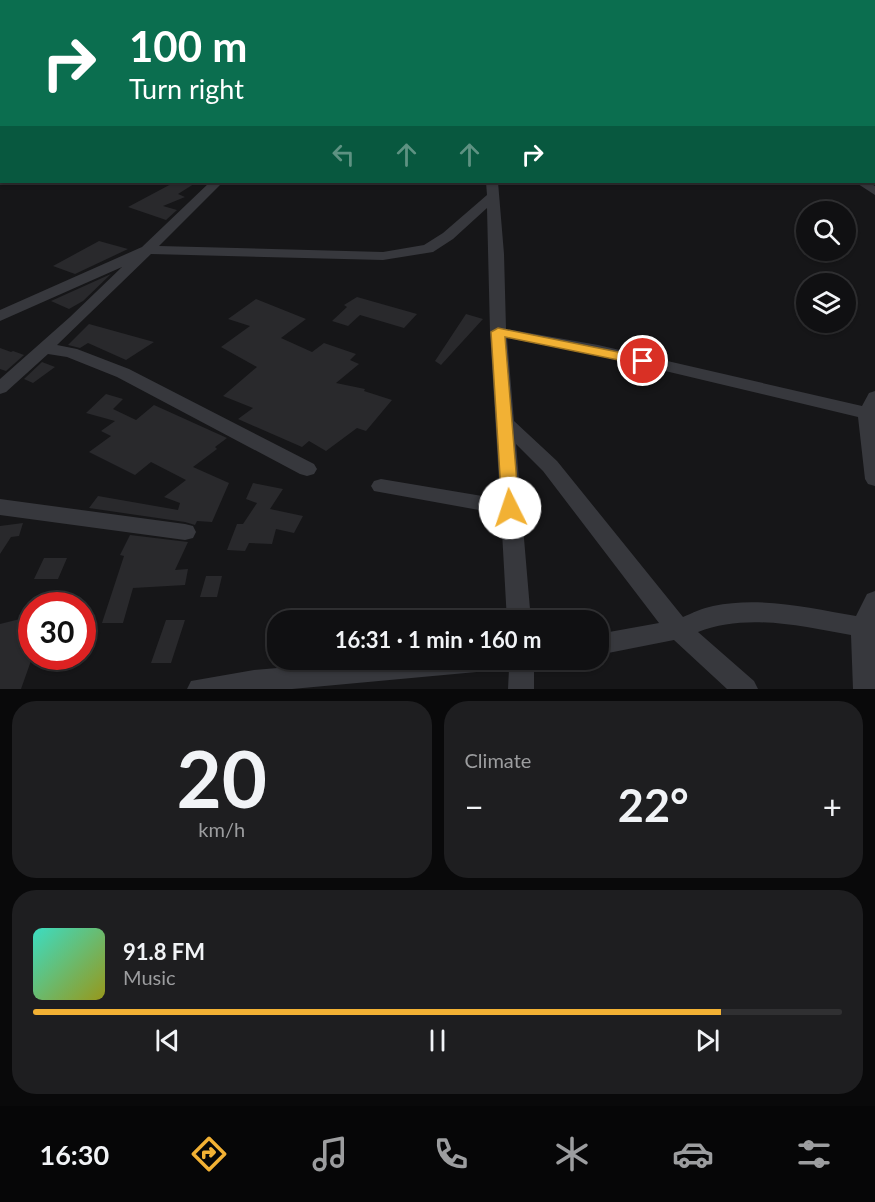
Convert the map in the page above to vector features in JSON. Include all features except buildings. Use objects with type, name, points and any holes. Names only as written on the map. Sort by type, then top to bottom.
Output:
[{"type":"street","points":[[0,388],[45,348],[216,183]]},
{"type":"street","points":[[0,316],[148,250],[384,256],[428,249],[448,236],[492,189]]},
{"type":"street","points":[[492,189],[497,254],[498,332],[503,421],[518,610]]},
{"type":"street","points":[[498,332],[598,350],[872,409],[875,479]]},
{"type":"street","points":[[45,348],[71,353],[123,373],[307,469]]},
{"type":"street","points":[[503,421],[550,466],[678,628],[745,689]]},
{"type":"street","points":[[381,486],[510,508]]},
{"type":"street","points":[[0,507],[185,532]]},
{"type":"street","points":[[866,689],[862,627],[875,601]]},
{"type":"street","points":[[609,643],[678,628],[712,616],[748,611],[813,618],[862,627]]},
{"type":"street","points":[[200,689],[254,681],[385,670]]},
{"type":"street","points":[[521,689],[522,670]]},
{"type":"route","points":[[510,508],[498,332],[598,350],[643,361]]}]
